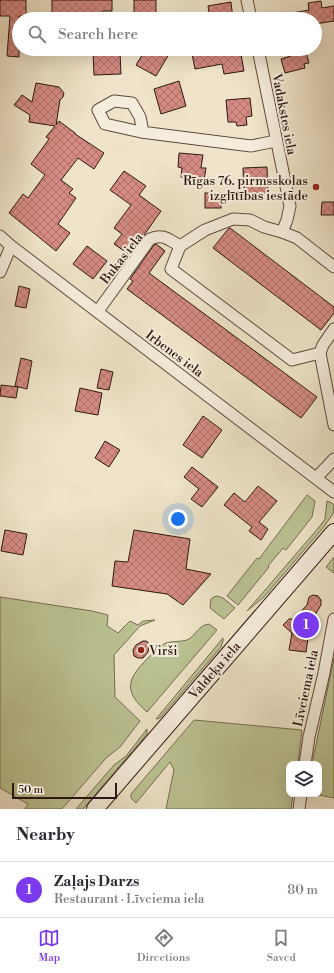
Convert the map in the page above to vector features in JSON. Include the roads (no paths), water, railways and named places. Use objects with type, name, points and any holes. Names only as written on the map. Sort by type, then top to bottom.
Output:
[{"type":"street","points":[[247,0],[250,12]]},
{"type":"street","name":"Vadakstes iela","points":[[259,56],[290,206],[287,220],[282,232]]},
{"type":"street","points":[[143,132],[251,146],[276,141]]},
{"type":"street","points":[[320,353],[292,360],[171,268],[180,246],[205,230],[233,219],[250,220],[264,227],[297,238],[334,266]]},
{"type":"street","name":"Irbenes iela","points":[[0,236],[11,246],[334,492]]},
{"type":"street","name":"Bukas iela","points":[[98,311],[150,239],[157,236],[164,237],[180,246]]},
{"type":"street","points":[[0,272],[11,246]]},
{"type":"street","points":[[334,330],[323,345],[320,353],[334,425]]},
{"type":"street","points":[[316,478],[334,459]]},
{"type":"street","name":"Valdeķu iela","points":[[95,809],[334,532]]},
{"type":"street","name":"Līvciema iela","points":[[305,761],[309,737],[324,673],[334,619]]},
{"type":"street","points":[[299,809],[300,797]]},
{"type":"place","name":"Rīgas 76. pirmsskolas izglītības iestāde","points":[[316,187]]},
{"type":"place","name":"Zaļajs Darzs","points":[[306,625]]},
{"type":"place","name":"Virši","points":[[141,650]]}]
